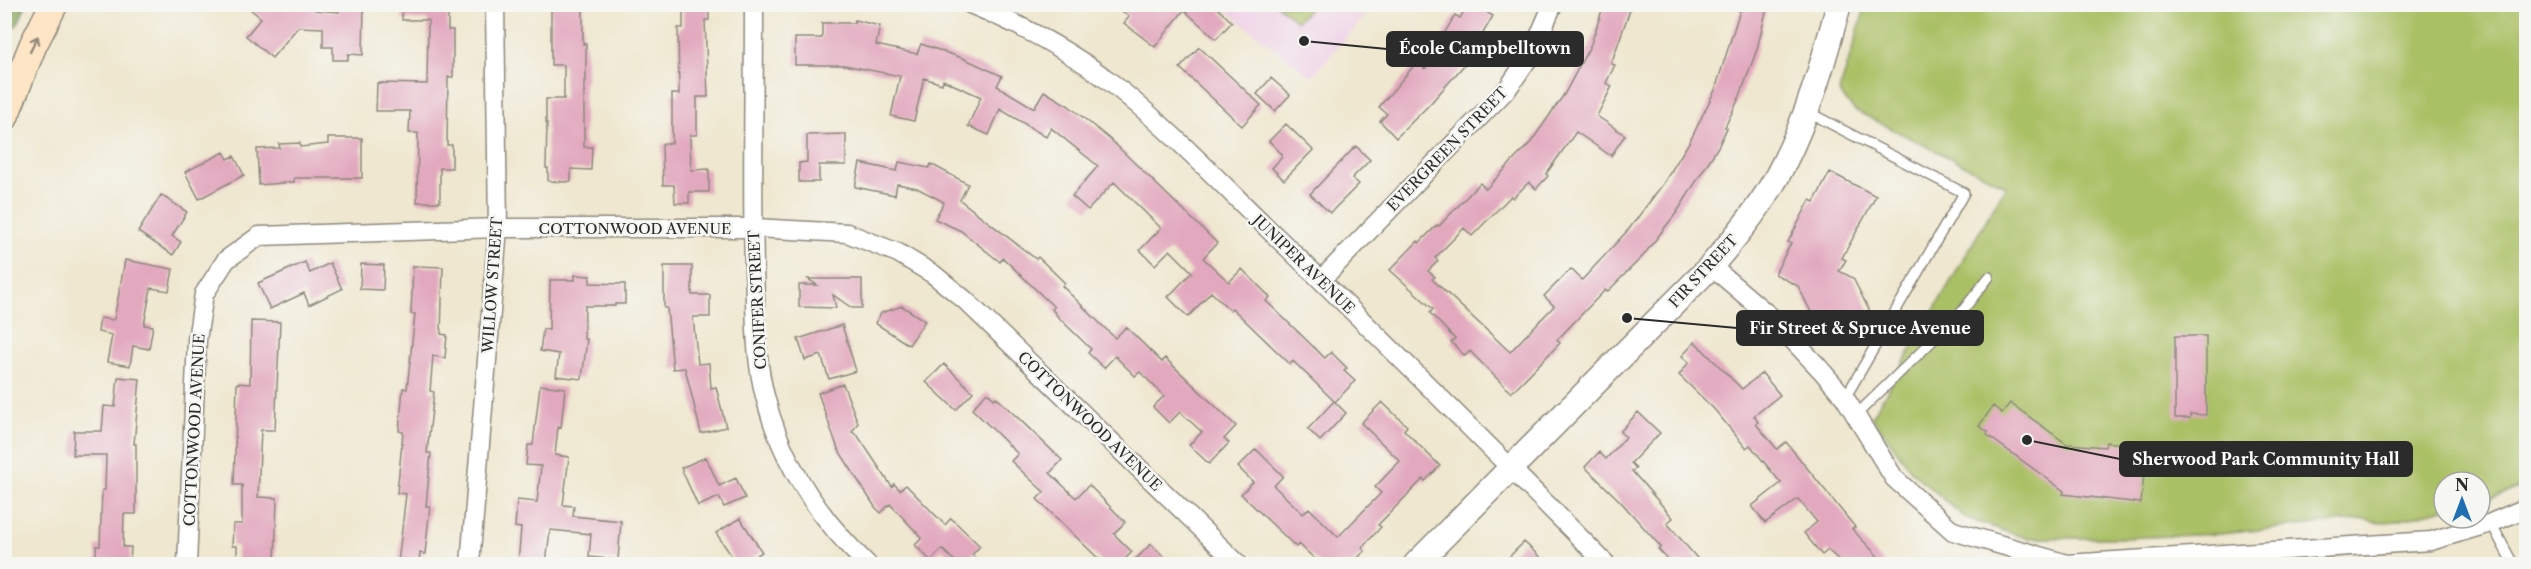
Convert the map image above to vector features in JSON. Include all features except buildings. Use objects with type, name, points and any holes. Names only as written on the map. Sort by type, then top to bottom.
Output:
[{"type":"main road","points":[[4,118],[33,45],[54,4]]},
{"type":"street","name":"WILLOW STREET","points":[[470,564],[498,228],[495,4]]},
{"type":"street","name":"CONIFER STREET","points":[[754,4],[753,228],[757,359],[766,401],[782,446],[798,480],[837,534],[867,564]]},
{"type":"street","name":"JUNIPER AVENUE","points":[[970,4],[1035,35],[1074,57],[1151,116],[1321,280],[1606,564]]},
{"type":"street","name":"EVERGREEN STREET","points":[[1321,280],[1508,88],[1532,53],[1553,4]]},
{"type":"street","name":"FIR STREET","points":[[1416,564],[1711,266],[1738,234],[1766,195],[1783,166],[1820,71],[1839,4]]},
{"type":"street","name":"COTTONWOOD AVENUE","points":[[187,564],[197,340],[204,294],[226,260],[259,236],[498,228],[753,228],[847,233],[898,253],[933,274],[965,300],[1239,564]]},
{"type":"street","points":[[1711,266],[1772,318],[1845,399],[1894,478],[1953,531],[2067,564],[2431,541],[2470,530]]},
{"type":"street","points":[[2492,524],[2526,508]]},
{"type":"lane","points":[[1806,111],[1964,193],[1845,399]]},
{"type":"lane","points":[[1855,416],[1960,314],[1989,277]]},
{"type":"lane","points":[[2492,526],[2513,564]]},
{"type":"shaded area","points":[[1219,5],[1375,5],[1311,77]]},
{"type":"green space","points":[[5,4],[26,5],[18,24],[5,33]]},
{"type":"green space","points":[[1277,5],[1313,5],[1297,21]]},
{"type":"green space","points":[[1866,5],[2526,5],[2526,485],[2492,498],[2492,470],[2432,470],[2432,512],[2395,521],[2365,519],[2220,534],[2123,538],[2026,538],[1966,518],[1913,473],[1872,417],[2006,186],[1854,110],[1839,92]]},
{"type":"place","name":"École Campbelltown","points":[[1304,41]]},
{"type":"place","name":"Fir Street & Spruce Avenue","points":[[1627,318]]},
{"type":"place","name":"Sherwood Park Community Hall","points":[[2027,440]]}]
